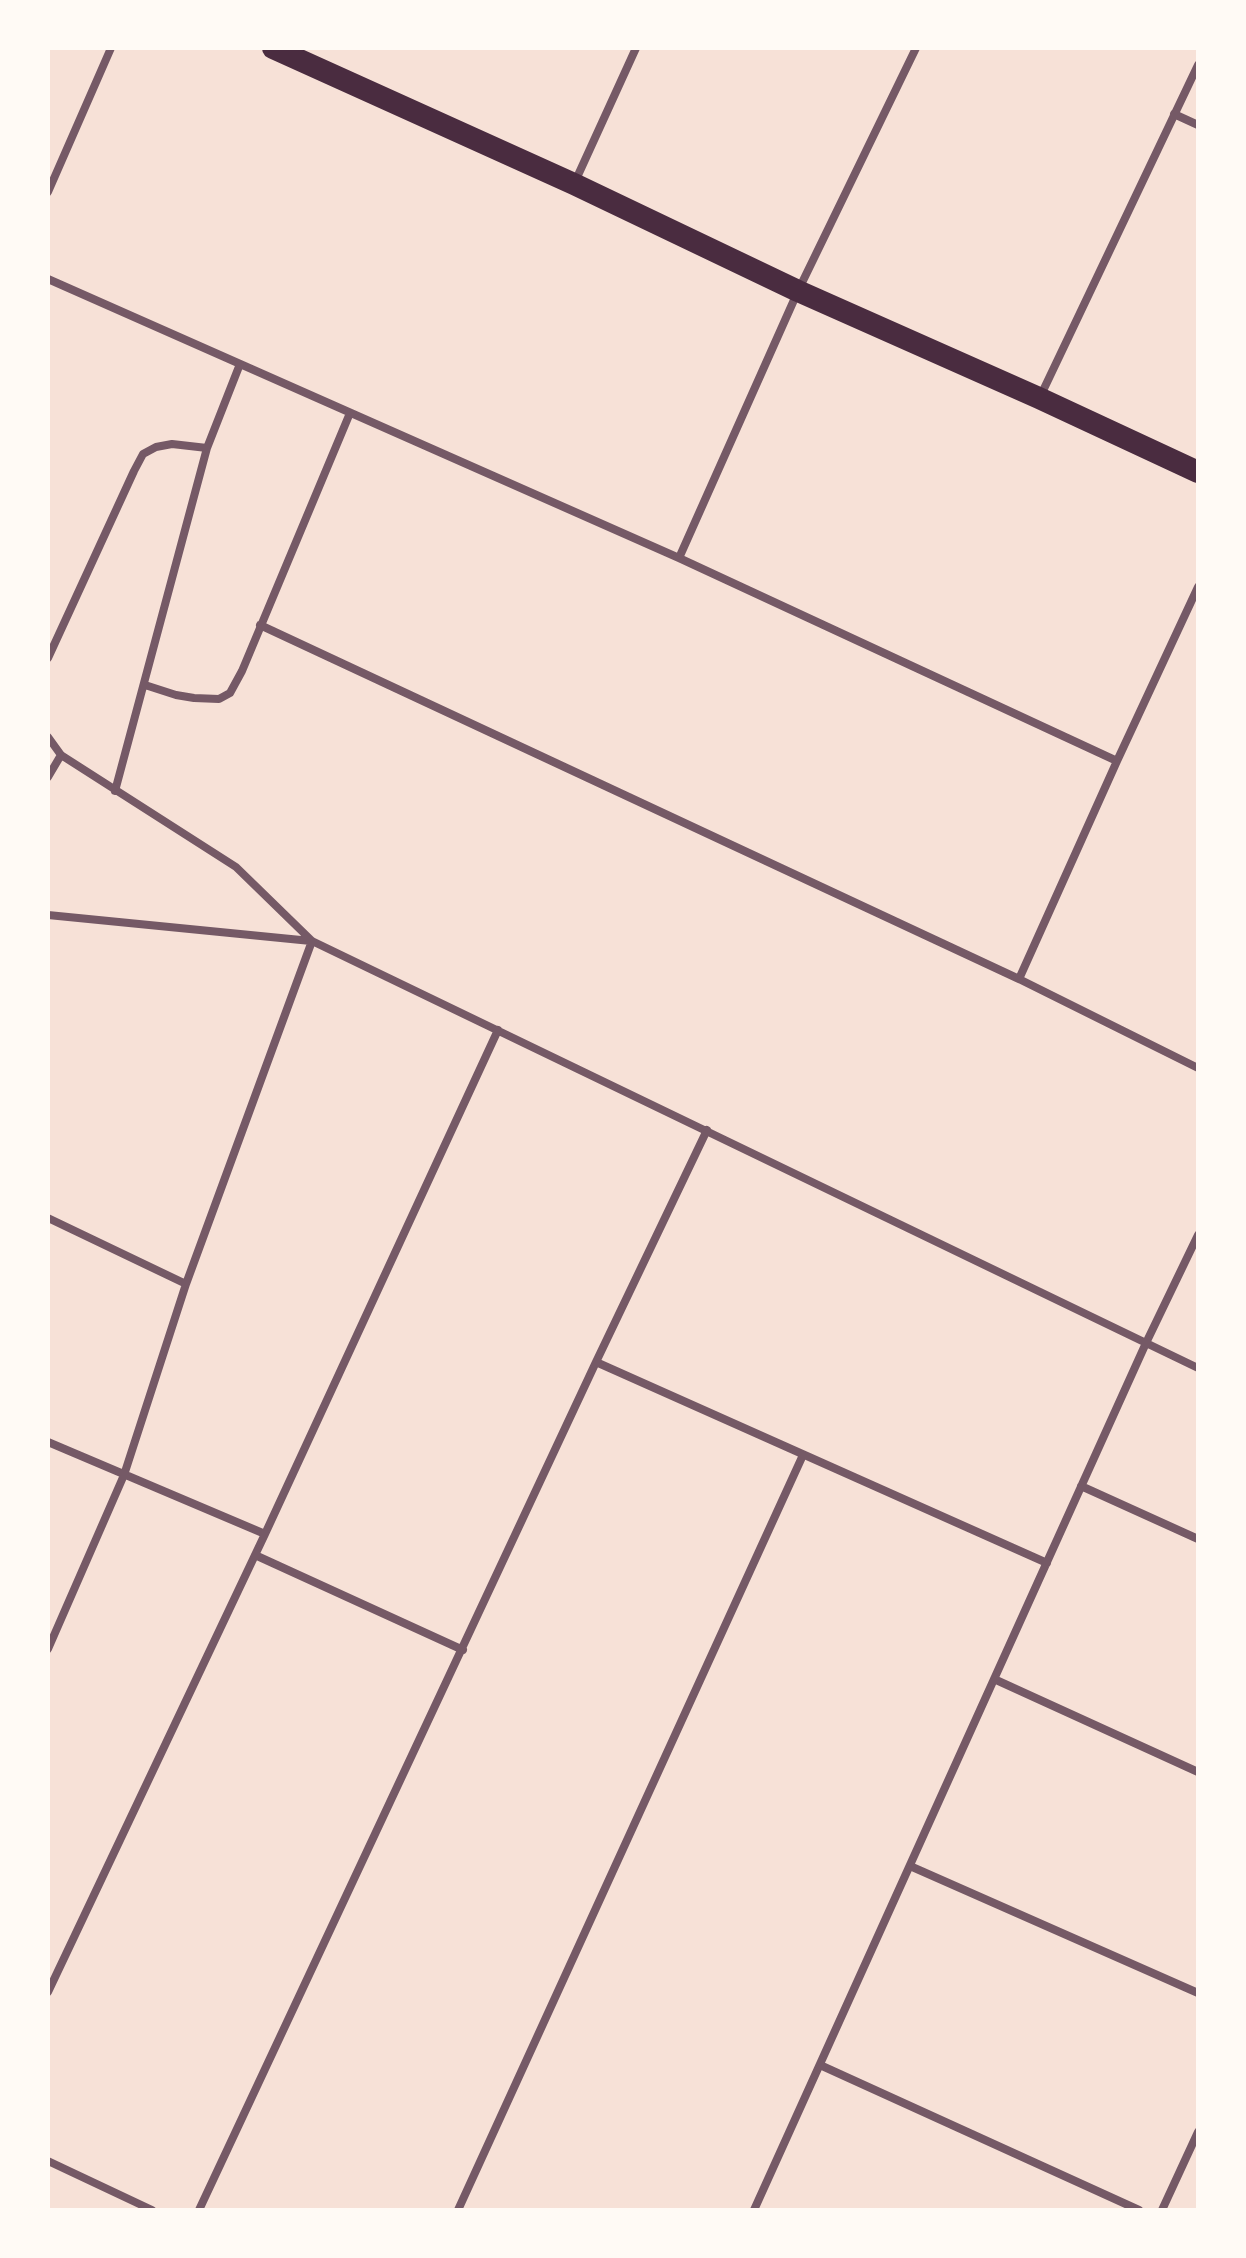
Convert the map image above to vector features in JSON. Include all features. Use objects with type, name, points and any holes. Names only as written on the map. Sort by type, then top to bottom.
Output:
[{"type":"highway","points":[[273,48],[1198,472]]},
{"type":"street","points":[[48,192],[111,48]]},
{"type":"street","points":[[574,184],[636,48]]},
{"type":"street","points":[[679,558],[798,291],[916,48]]},
{"type":"street","points":[[1039,398],[1198,65]]},
{"type":"street","points":[[1174,114],[1198,125]]},
{"type":"street","points":[[48,279],[679,558],[1117,761]]},
{"type":"street","points":[[115,791],[207,448],[240,364]]},
{"type":"street","points":[[145,685],[176,695],[219,699],[230,693],[350,413]]},
{"type":"street","points":[[48,658],[143,454],[172,444],[207,448]]},
{"type":"street","points":[[1019,979],[1198,587]]},
{"type":"street","points":[[260,625],[1019,979],[1198,1068]]},
{"type":"street","points":[[48,737],[61,755],[236,867],[312,941],[1198,1368]]},
{"type":"street","points":[[48,777],[61,755]]},
{"type":"street","points":[[48,915],[312,941]]},
{"type":"street","points":[[48,1649],[124,1475],[186,1284],[312,941]]},
{"type":"street","points":[[48,1992],[265,1534],[498,1030]]},
{"type":"street","points":[[199,2210],[707,1130]]},
{"type":"street","points":[[48,1218],[186,1284]]},
{"type":"street","points":[[754,2210],[1146,1343],[1198,1235]]},
{"type":"street","points":[[596,1362],[1047,1563]]},
{"type":"street","points":[[48,1442],[265,1534]]},
{"type":"street","points":[[458,2210],[803,1455]]},
{"type":"street","points":[[1081,1486],[1198,1539]]},
{"type":"street","points":[[255,1555],[463,1650]]},
{"type":"street","points":[[994,1679],[1198,1772]]},
{"type":"street","points":[[910,1866],[1198,1993]]},
{"type":"street","points":[[820,2065],[1139,2210]]},
{"type":"street","points":[[1162,2210],[1198,2132]]},
{"type":"street","points":[[48,2161],[152,2210]]}]
